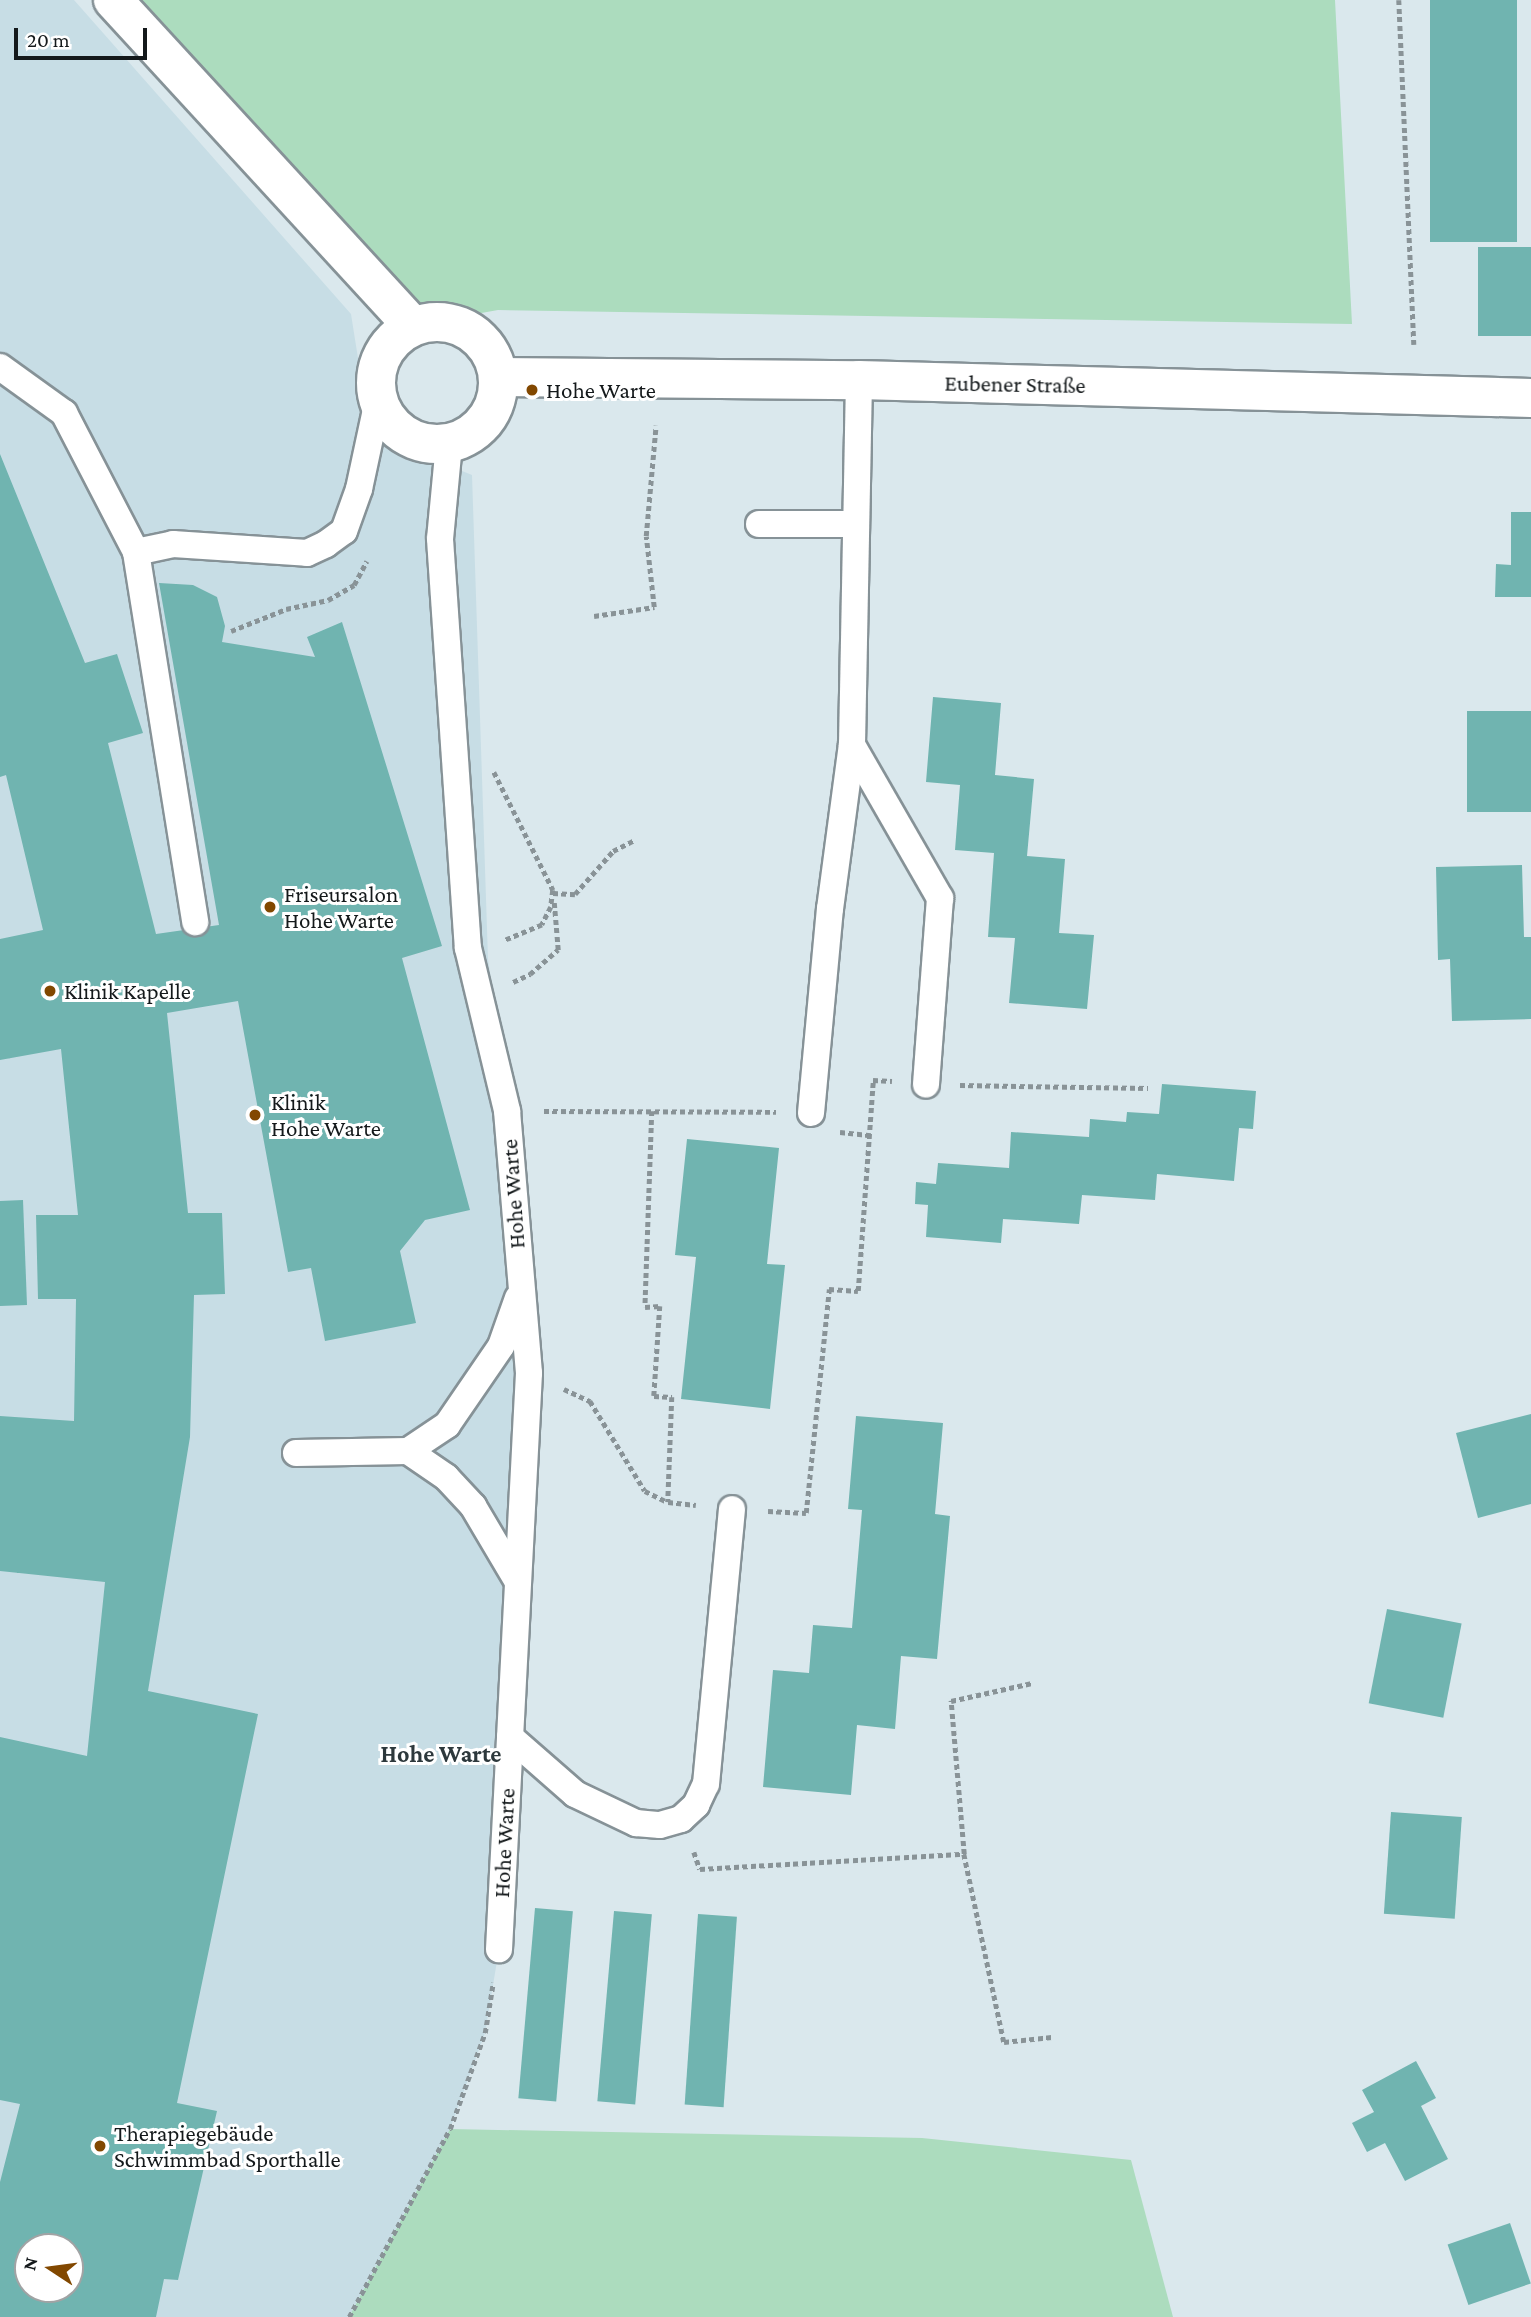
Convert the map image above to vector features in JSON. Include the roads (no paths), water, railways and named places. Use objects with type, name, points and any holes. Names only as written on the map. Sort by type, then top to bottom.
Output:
[{"type":"street","points":[[113,0],[413,326]]},
{"type":"street","points":[[444,323],[475,335],[490,352],[498,377],[488,419],[470,435],[449,444],[425,444],[405,436],[386,417],[378,400],[376,383],[383,356],[413,326],[444,323]]},
{"type":"street","name":"Eubener Straße","points":[[498,377],[859,380],[1531,398]]},
{"type":"lane","points":[[0,367],[64,412],[136,552],[195,922]]},
{"type":"lane","points":[[811,1113],[830,909],[852,745],[859,380]]},
{"type":"lane","points":[[136,552],[173,544],[307,553],[326,544],[344,531],[356,499],[378,400]]},
{"type":"lane","name":"Hohe Warte","points":[[449,444],[440,539],[468,948],[477,998],[507,1111],[529,1373],[499,1949]]},
{"type":"lane","points":[[759,524],[856,524]]},
{"type":"lane","points":[[852,745],[940,898],[926,1084]]},
{"type":"lane","points":[[296,1453],[408,1451],[447,1425],[476,1387],[501,1346],[521,1290]]},
{"type":"lane","points":[[408,1451],[446,1477],[473,1506],[519,1584]]},
{"type":"lane","points":[[510,1737],[575,1794],[636,1823],[660,1825],[681,1819],[696,1805],[706,1784],[732,1509]]},
{"type":"place","name":"Hohe Warte","points":[[532,390]]},
{"type":"place","name":"Friseursalon Hohe Warte","points":[[270,907]]},
{"type":"place","name":"Klinik Kapelle","points":[[50,991]]},
{"type":"place","name":"Klinik Hohe Warte","points":[[255,1115]]},
{"type":"place","name":"Therapiegebäude Schwimmbad Sporthalle","points":[[100,2146]]},
{"type":"district","name":"Hohe Warte","points":[[441,1754]]}]
